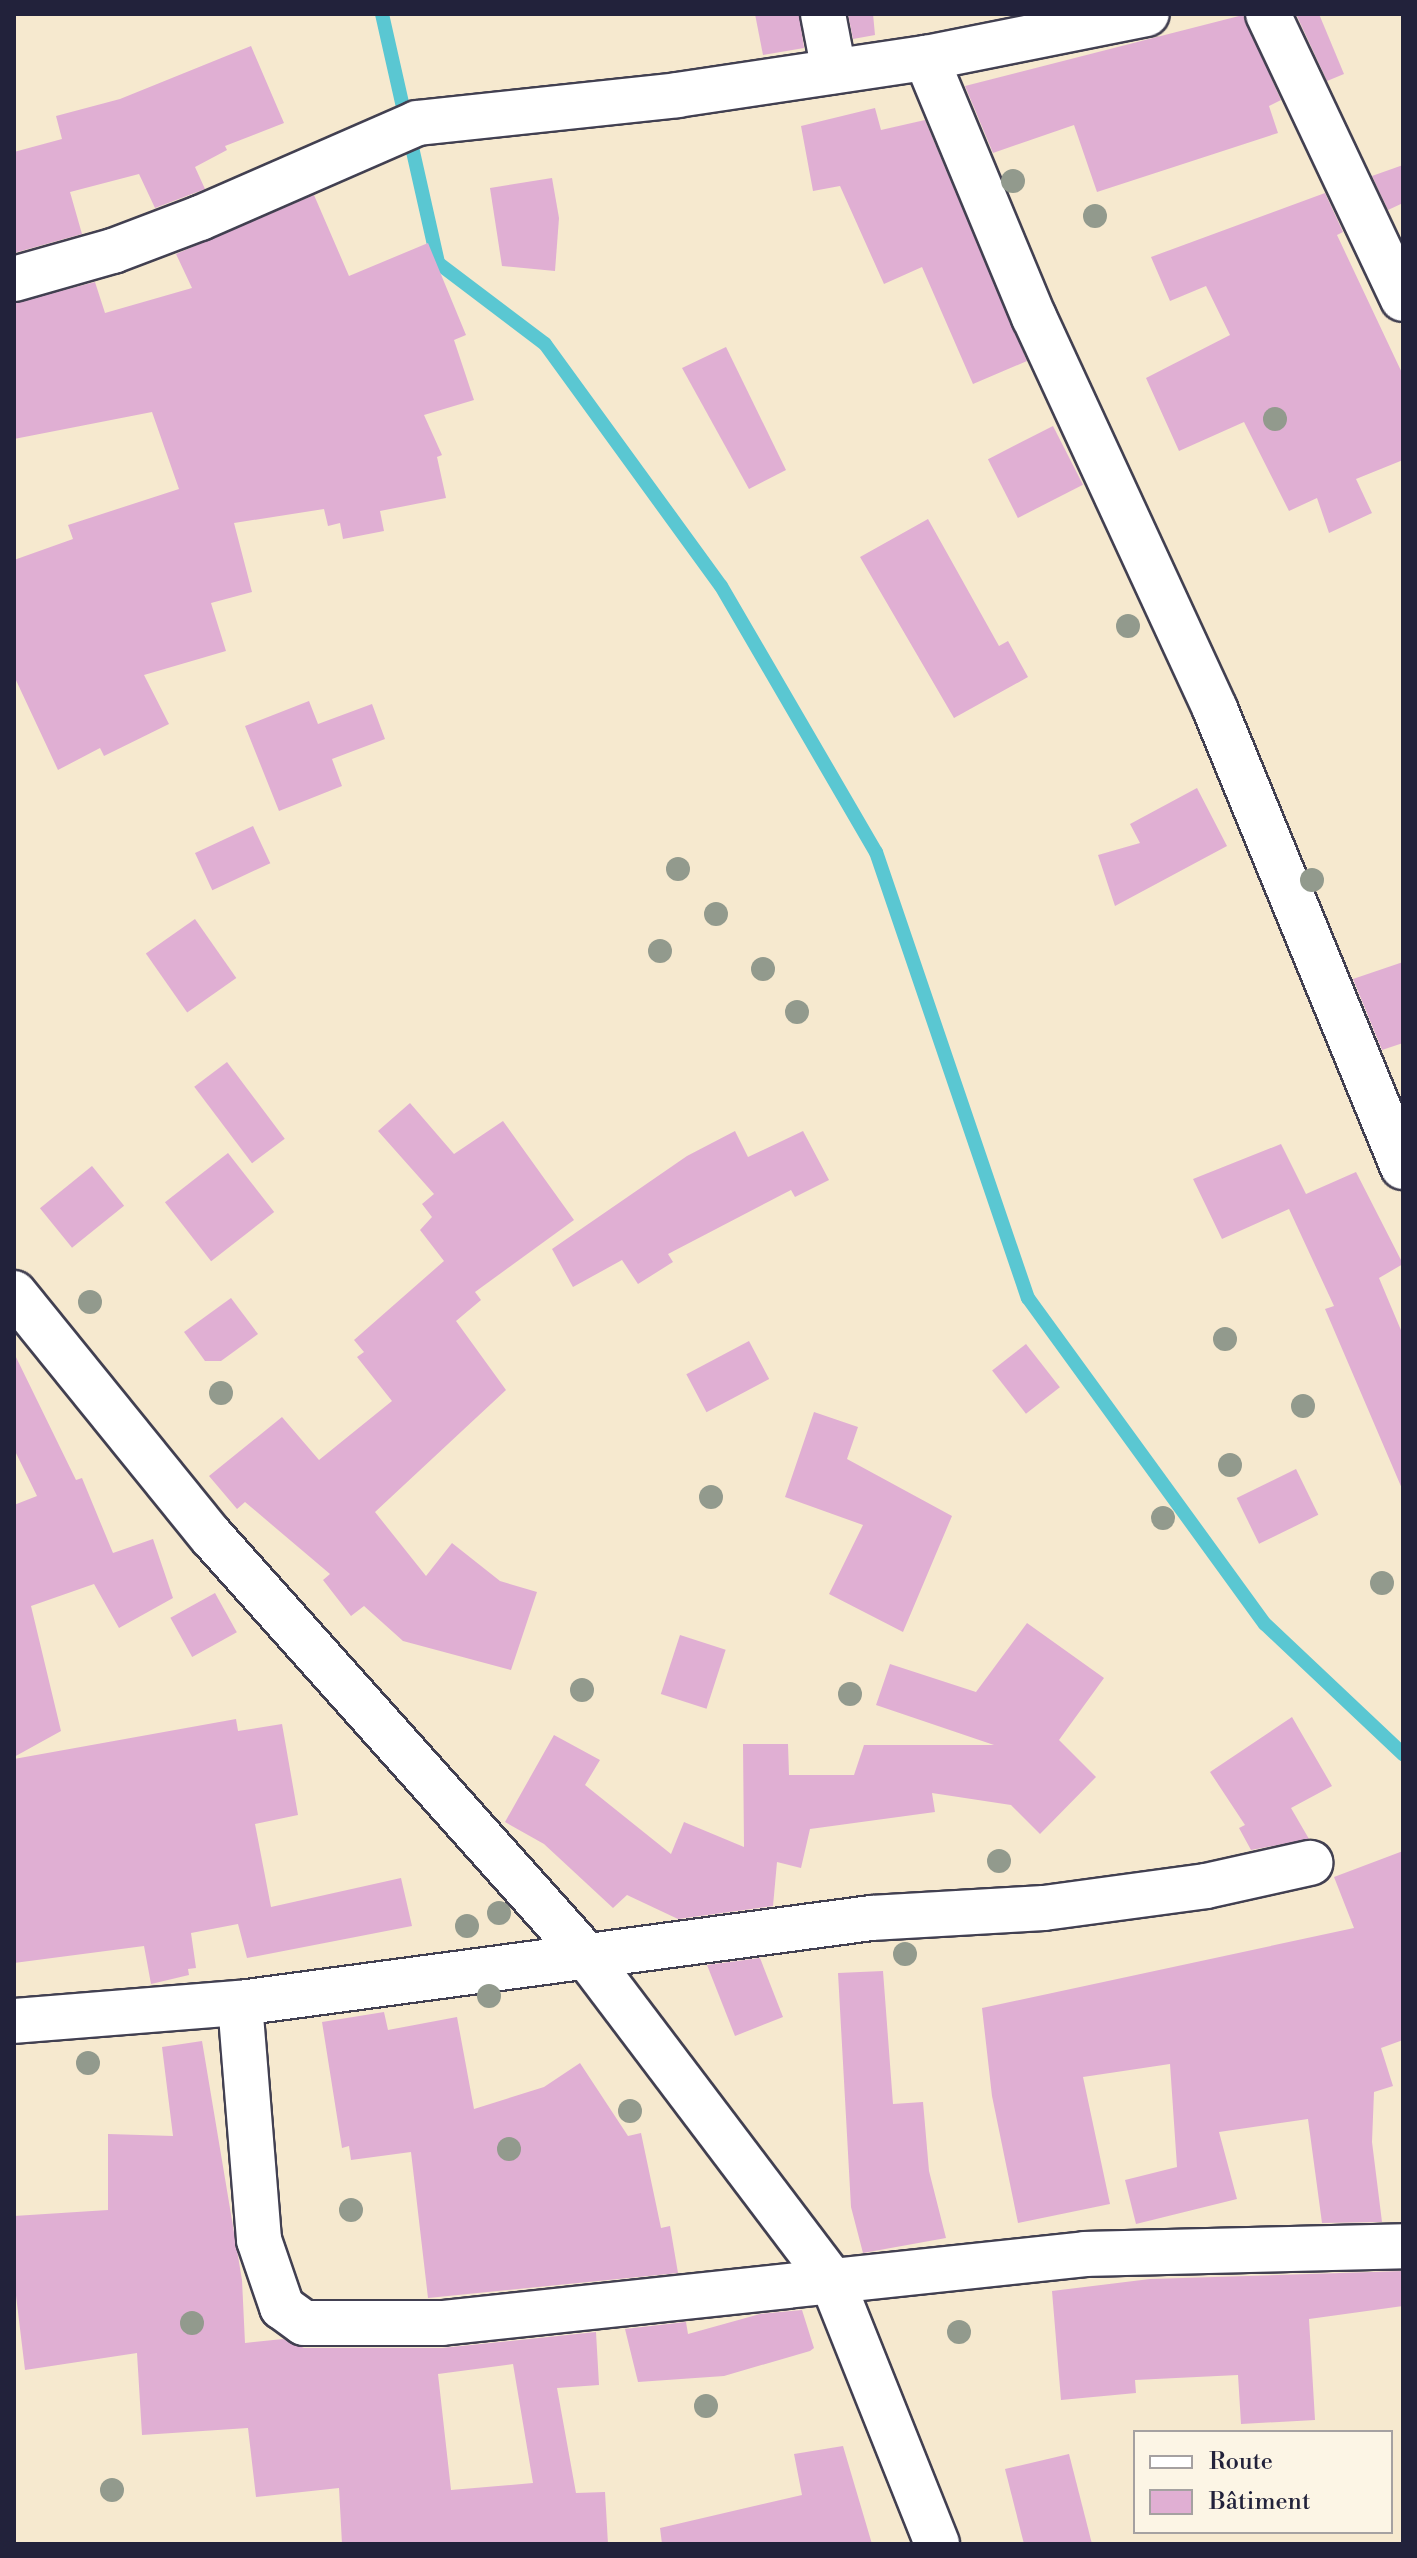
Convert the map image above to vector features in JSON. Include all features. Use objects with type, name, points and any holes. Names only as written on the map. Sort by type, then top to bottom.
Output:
[{"type":"street","points":[[823,14],[834,71]]},
{"type":"street","points":[[14,279],[185,224],[417,123],[677,95],[926,58],[1147,14]]},
{"type":"street","points":[[1268,14],[1403,299]]},
{"type":"street","points":[[926,58],[1034,317],[1215,709],[1403,1167]]},
{"type":"street","points":[[14,1293],[211,1536],[584,1953],[832,2281],[937,2544]]},
{"type":"street","points":[[14,2021],[240,2003],[584,1953],[871,1918],[1044,1908],[1206,1886],[1310,1863]]},
{"type":"street","points":[[240,2003],[259,2240],[273,2287],[292,2318],[318,2325],[442,2323],[1085,2254],[1305,2253],[1403,2246]]},
{"type":"building","points":[[755,14],[799,14],[804,48],[763,55]]},
{"type":"building","points":[[848,14],[873,14],[875,35],[853,39]]},
{"type":"building","points":[[1296,14],[1319,14],[1344,74],[1327,81]]},
{"type":"building","points":[[1243,15],[1281,100],[1269,106],[1278,133],[1097,192],[1074,125],[993,153],[965,86]]},
{"type":"building","points":[[251,46],[284,123],[225,146],[227,150],[195,167],[205,189],[155,208],[139,174],[70,192],[82,234],[14,253],[14,152],[62,139],[56,116],[120,99]]},
{"type":"building","points":[[875,108],[881,130],[925,120],[1027,361],[973,384],[922,267],[884,284],[840,186],[813,191],[801,126]]},
{"type":"building","points":[[1403,165],[1403,203],[1388,210],[1372,176]]},
{"type":"building","points":[[552,178],[559,218],[555,271],[502,266],[490,188]]},
{"type":"building","points":[[1325,193],[1343,232],[1337,235],[1403,375],[1403,460],[1356,479],[1372,513],[1329,533],[1317,498],[1289,511],[1244,422],[1179,451],[1146,378],[1230,335],[1206,286],[1170,301],[1151,257]]},
{"type":"building","points":[[314,195],[349,276],[428,243],[466,335],[454,340],[474,400],[424,415],[442,455],[437,457],[446,498],[380,511],[384,531],[343,539],[340,523],[328,526],[324,509],[234,523],[252,592],[211,603],[226,651],[144,675],[169,724],[104,756],[100,748],[58,770],[14,676],[14,560],[73,539],[68,525],[179,489],[152,412],[14,439],[14,303],[95,282],[105,313],[192,288],[176,254]]},
{"type":"building","points":[[726,347],[786,470],[749,489],[682,368]]},
{"type":"building","points":[[1053,426],[1083,485],[1018,518],[988,459]]},
{"type":"building","points":[[928,519],[999,646],[1008,641],[1028,677],[954,718],[860,557]]},
{"type":"building","points":[[309,701],[318,724],[372,704],[385,739],[332,759],[342,786],[279,811],[245,726]]},
{"type":"building","points":[[1197,788],[1227,846],[1115,906],[1098,855],[1140,843],[1130,824]]},
{"type":"building","points":[[253,826],[270,863],[212,890],[195,853]]},
{"type":"building","points":[[195,919],[236,978],[187,1012],[146,953]]},
{"type":"building","points":[[1403,962],[1403,1043],[1382,1050],[1353,979]]},
{"type":"building","points":[[227,1062],[285,1139],[252,1163],[194,1087]]},
{"type":"building","points":[[410,1103],[454,1154],[503,1121],[574,1220],[475,1292],[481,1300],[456,1321],[506,1390],[375,1512],[426,1576],[452,1543],[500,1581],[537,1592],[511,1670],[403,1641],[364,1606],[351,1616],[323,1580],[330,1574],[245,1502],[237,1509],[209,1476],[282,1417],[319,1460],[392,1401],[357,1357],[364,1352],[354,1340],[444,1261],[420,1230],[432,1217],[422,1204],[434,1194],[378,1131]]},
{"type":"building","points":[[735,1131],[748,1157],[803,1131],[829,1180],[795,1197],[791,1190],[668,1254],[673,1262],[638,1284],[622,1260],[573,1287],[552,1249],[687,1156]]},
{"type":"building","points":[[1281,1144],[1306,1194],[1356,1172],[1403,1264],[1379,1278],[1403,1335],[1403,1491],[1325,1309],[1334,1306],[1289,1209],[1222,1239],[1193,1179]]},
{"type":"building","points":[[228,1153],[274,1212],[211,1261],[165,1202]]},
{"type":"building","points":[[92,1166],[124,1206],[72,1248],[40,1208]]},
{"type":"building","points":[[231,1298],[258,1334],[221,1361],[205,1361],[184,1332]]},
{"type":"building","points":[[749,1341],[769,1379],[706,1412],[686,1374]]},
{"type":"building","points":[[1026,1344],[1060,1387],[1026,1414],[992,1370]]},
{"type":"building","points":[[14,1353],[76,1480],[82,1478],[113,1553],[153,1539],[173,1598],[119,1628],[94,1584],[31,1606],[61,1731],[14,1757],[14,1505],[37,1496],[14,1449]]},
{"type":"building","points":[[814,1412],[858,1427],[847,1459],[952,1516],[903,1632],[829,1594],[863,1525],[785,1497]]},
{"type":"building","points":[[1296,1469],[1318,1515],[1259,1544],[1237,1498]]},
{"type":"building","points":[[215,1593],[237,1632],[192,1657],[170,1618]]},
{"type":"building","points":[[1027,1623],[1104,1678],[1059,1740],[1096,1777],[1040,1834],[1011,1805],[932,1793],[935,1812],[810,1829],[801,1868],[777,1862],[773,1906],[678,1919],[627,1895],[613,1908],[544,1844],[505,1822],[554,1735],[600,1760],[585,1785],[671,1854],[684,1822],[744,1847],[743,1744],[788,1744],[789,1775],[854,1775],[864,1745],[994,1745],[876,1705],[890,1664],[976,1692]]},
{"type":"building","points":[[680,1635],[726,1650],[706,1709],[661,1694]]},
{"type":"building","points":[[1292,1717],[1332,1786],[1291,1808],[1309,1839],[1251,1850],[1239,1828],[1245,1825],[1210,1772]]},
{"type":"building","points":[[236,1719],[238,1731],[282,1724],[298,1815],[255,1824],[271,1907],[401,1878],[412,1926],[247,1958],[238,1924],[191,1933],[196,1968],[188,1969],[189,1975],[151,1984],[144,1946],[14,1963],[14,1759]]},
{"type":"building","points":[[1403,1851],[1403,2040],[1381,2048],[1393,2086],[1374,2092],[1372,2142],[1382,2222],[1322,2223],[1308,2119],[1219,2132],[1237,2199],[1136,2224],[1125,2180],[1177,2167],[1170,2064],[1083,2077],[1110,2204],[1018,2223],[992,2096],[982,2008],[1354,1928],[1334,1877]]},
{"type":"building","points":[[760,1958],[783,2017],[735,2036],[707,1965]]},
{"type":"building","points":[[883,1971],[893,2104],[923,2102],[929,2171],[946,2238],[863,2253],[851,2207],[838,1973]]},
{"type":"building","points":[[384,2012],[388,2030],[457,2017],[474,2109],[544,2087],[580,2063],[628,2136],[641,2133],[661,2228],[670,2226],[678,2273],[428,2298],[411,2152],[351,2160],[349,2146],[342,2148],[322,2022]]},
{"type":"building","points":[[202,2041],[242,2280],[245,2343],[283,2339],[304,2348],[442,2348],[596,2332],[599,2385],[557,2388],[576,2493],[605,2492],[608,2544],[342,2544],[339,2488],[256,2497],[248,2428],[142,2435],[137,2353],[25,2370],[14,2279],[14,2216],[108,2210],[108,2134],[173,2136],[162,2047]],"holes":[[[513,2364],[533,2483],[451,2490],[438,2374]]]},
{"type":"building","points":[[1403,2271],[1403,2306],[1309,2319],[1315,2420],[1241,2424],[1238,2375],[1135,2380],[1136,2393],[1061,2400],[1052,2291],[1150,2279]]},
{"type":"building","points":[[802,2310],[814,2348],[810,2351],[724,2376],[638,2382],[625,2329],[686,2322],[688,2334],[760,2314]]},
{"type":"building","points":[[843,2446],[872,2544],[662,2544],[660,2528],[802,2495],[794,2454]]},
{"type":"building","points":[[1069,2454],[1092,2544],[1024,2544],[1005,2469]]},
{"type":"waterway","points":[[382,14],[438,263],[545,344],[721,586],[876,852],[1028,1298],[1265,1624],[1403,1754]]}]
